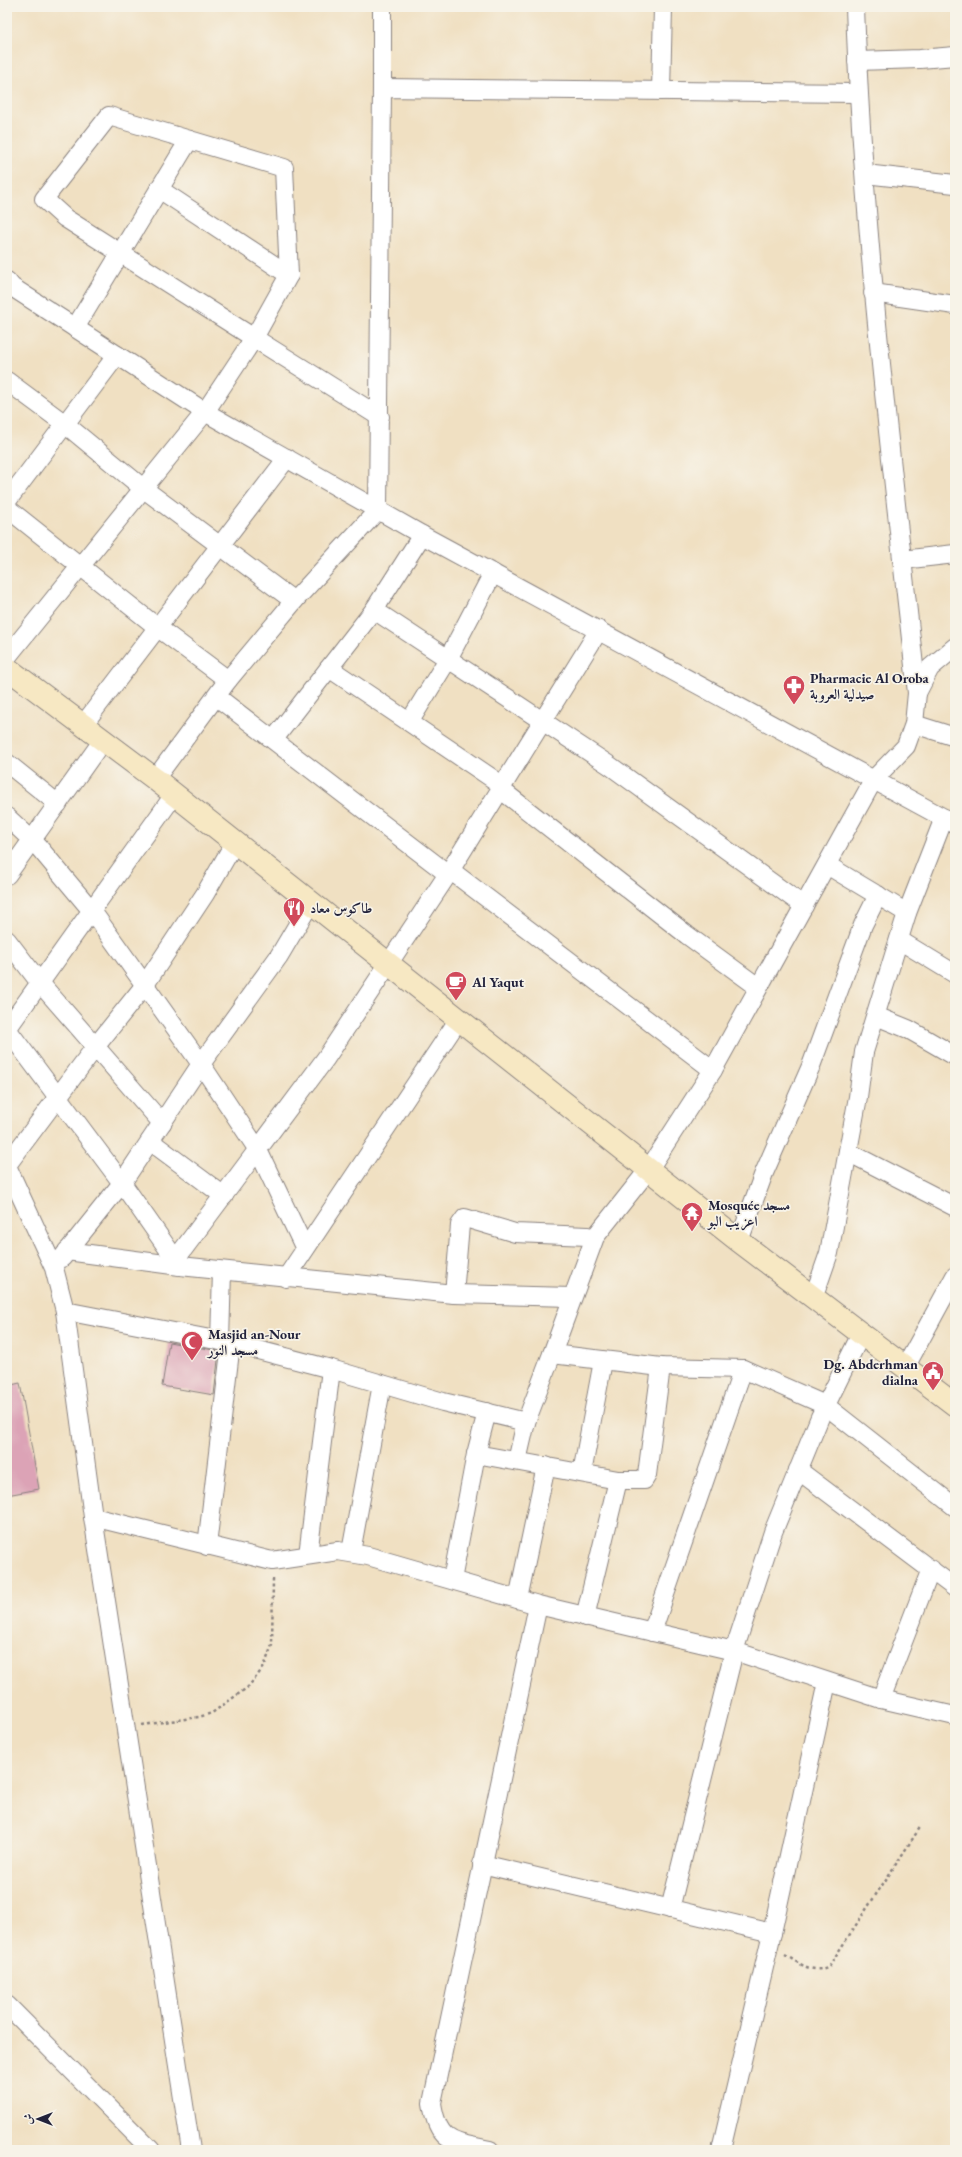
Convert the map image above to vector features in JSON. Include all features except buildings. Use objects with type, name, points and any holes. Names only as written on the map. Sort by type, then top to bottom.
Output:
[{"type":"main road","points":[[7,668],[235,842],[739,1241],[862,1332],[955,1405]]},
{"type":"street","points":[[155,780],[228,680],[294,601],[378,510],[380,417],[382,7]]},
{"type":"street","points":[[661,91],[663,7]]},
{"type":"street","points":[[517,1461],[526,1422],[595,1237],[649,1169],[713,1070],[874,780],[906,746],[914,724],[917,693],[873,293],[858,93],[855,7]]},
{"type":"street","points":[[857,61],[920,60],[955,56]]},
{"type":"street","points":[[382,88],[858,93]]},
{"type":"street","points":[[7,656],[205,412],[254,338],[289,275],[284,168],[109,116],[44,199],[65,218],[254,338],[380,417]]},
{"type":"street","points":[[75,328],[189,140]]},
{"type":"street","points":[[864,174],[955,184]]},
{"type":"street","points":[[159,190],[289,275]]},
{"type":"street","points":[[9,287],[205,412],[422,535],[949,821],[907,913],[864,1052],[830,1253],[814,1296]]},
{"type":"street","points":[[873,293],[955,305]]},
{"type":"street","points":[[7,501],[117,355]]},
{"type":"street","points":[[7,381],[65,424],[144,489],[294,601]]},
{"type":"street","points":[[83,725],[287,458]]},
{"type":"street","points":[[7,508],[157,627],[228,680]]},
{"type":"street","points":[[274,739],[374,610],[422,535]]},
{"type":"street","points":[[902,560],[955,554]]},
{"type":"street","points":[[410,721],[448,659],[492,573]]},
{"type":"street","points":[[374,610],[654,797],[804,906]]},
{"type":"street","points":[[178,1263],[224,1196],[326,1058],[389,964],[449,872],[599,630]]},
{"type":"street","points":[[917,693],[930,668],[953,649]]},
{"type":"street","points":[[330,668],[410,721],[501,787],[687,935],[758,987]]},
{"type":"street","points":[[217,697],[713,1070]]},
{"type":"street","points":[[914,724],[955,737]]},
{"type":"street","points":[[7,875],[102,740]]},
{"type":"street","points":[[7,763],[58,804]]},
{"type":"street","points":[[174,795],[7,1029],[122,1183],[178,1263]]},
{"type":"street","points":[[7,817],[32,840],[92,911],[201,1064],[258,1150],[306,1249]]},
{"type":"street","points":[[191,2150],[93,1517],[65,1311],[54,1268],[7,1166],[96,1046],[144,986],[205,894],[235,842]]},
{"type":"street","points":[[827,865],[907,913]]},
{"type":"street","points":[[739,1241],[764,1173],[811,1066],[863,925],[878,895]]},
{"type":"street","points":[[54,1268],[122,1183],[201,1064],[279,956],[311,902]]},
{"type":"street","points":[[7,940],[40,983],[162,1123]]},
{"type":"street","points":[[899,940],[955,974]]},
{"type":"street","points":[[876,1016],[908,1029],[955,1056]]},
{"type":"street","points":[[286,1278],[459,1019]]},
{"type":"street","points":[[150,1141],[224,1196]]},
{"type":"street","points":[[848,1152],[955,1207]]},
{"type":"street","points":[[454,1294],[460,1225],[465,1218],[515,1233],[588,1236]]},
{"type":"street","points":[[68,1251],[178,1263],[222,1271],[454,1294],[572,1297]]},
{"type":"street","points":[[207,1546],[226,1342],[222,1271]]},
{"type":"street","points":[[906,1366],[955,1276]]},
{"type":"street","points":[[65,1311],[226,1342],[526,1422]]},
{"type":"street","points":[[670,1909],[734,1651],[773,1532],[825,1405],[862,1332]]},
{"type":"street","points":[[552,1354],[661,1367],[743,1370],[825,1405],[955,1507]]},
{"type":"street","points":[[582,1473],[603,1361]]},
{"type":"street","points":[[476,1454],[618,1480],[644,1480],[647,1475],[661,1367]]},
{"type":"street","points":[[308,1555],[331,1369]]},
{"type":"street","points":[[652,1632],[743,1370]]},
{"type":"street","points":[[351,1552],[382,1384]]},
{"type":"street","points":[[452,1580],[476,1454],[487,1412]]},
{"type":"street","points":[[518,1599],[546,1466]]},
{"type":"street","points":[[798,1470],[955,1588]]},
{"type":"street","points":[[586,1617],[618,1480]]},
{"type":"street","points":[[93,1517],[272,1561],[338,1551],[351,1552],[538,1605],[734,1651],[881,1699],[954,1714]]},
{"type":"street","points":[[881,1699],[931,1569]]},
{"type":"street","points":[[490,2150],[459,2143],[444,2136],[435,2122],[432,2103],[538,1605]]},
{"type":"street","points":[[721,2150],[827,1682]]},
{"type":"street","points":[[482,1864],[670,1909],[770,1939]]},
{"type":"street","points":[[7,2005],[151,2150]]},
{"type":"path","points":[[125,1727],[199,1717],[212,1713],[248,1687],[264,1667],[272,1645],[272,1561]]},
{"type":"path","points":[[770,1939],[812,1969],[822,1970],[830,1966],[921,1826]]},
{"type":"place","name":"Pharmacie Al Oroba صيدلية العروبة","points":[[794,706]]},
{"type":"place","name":"طاكوس معاد","points":[[294,928]]},
{"type":"place","name":"Al Yaqut","points":[[456,1002]]},
{"type":"place","name":"Mosquée مسجد اعزيب البو","points":[[692,1232]]},
{"type":"place","name":"Masjid an-Nour مسجد النور","points":[[192,1362]]},
{"type":"place","name":"Dg. Abderhman dialna","points":[[933,1392]]}]
